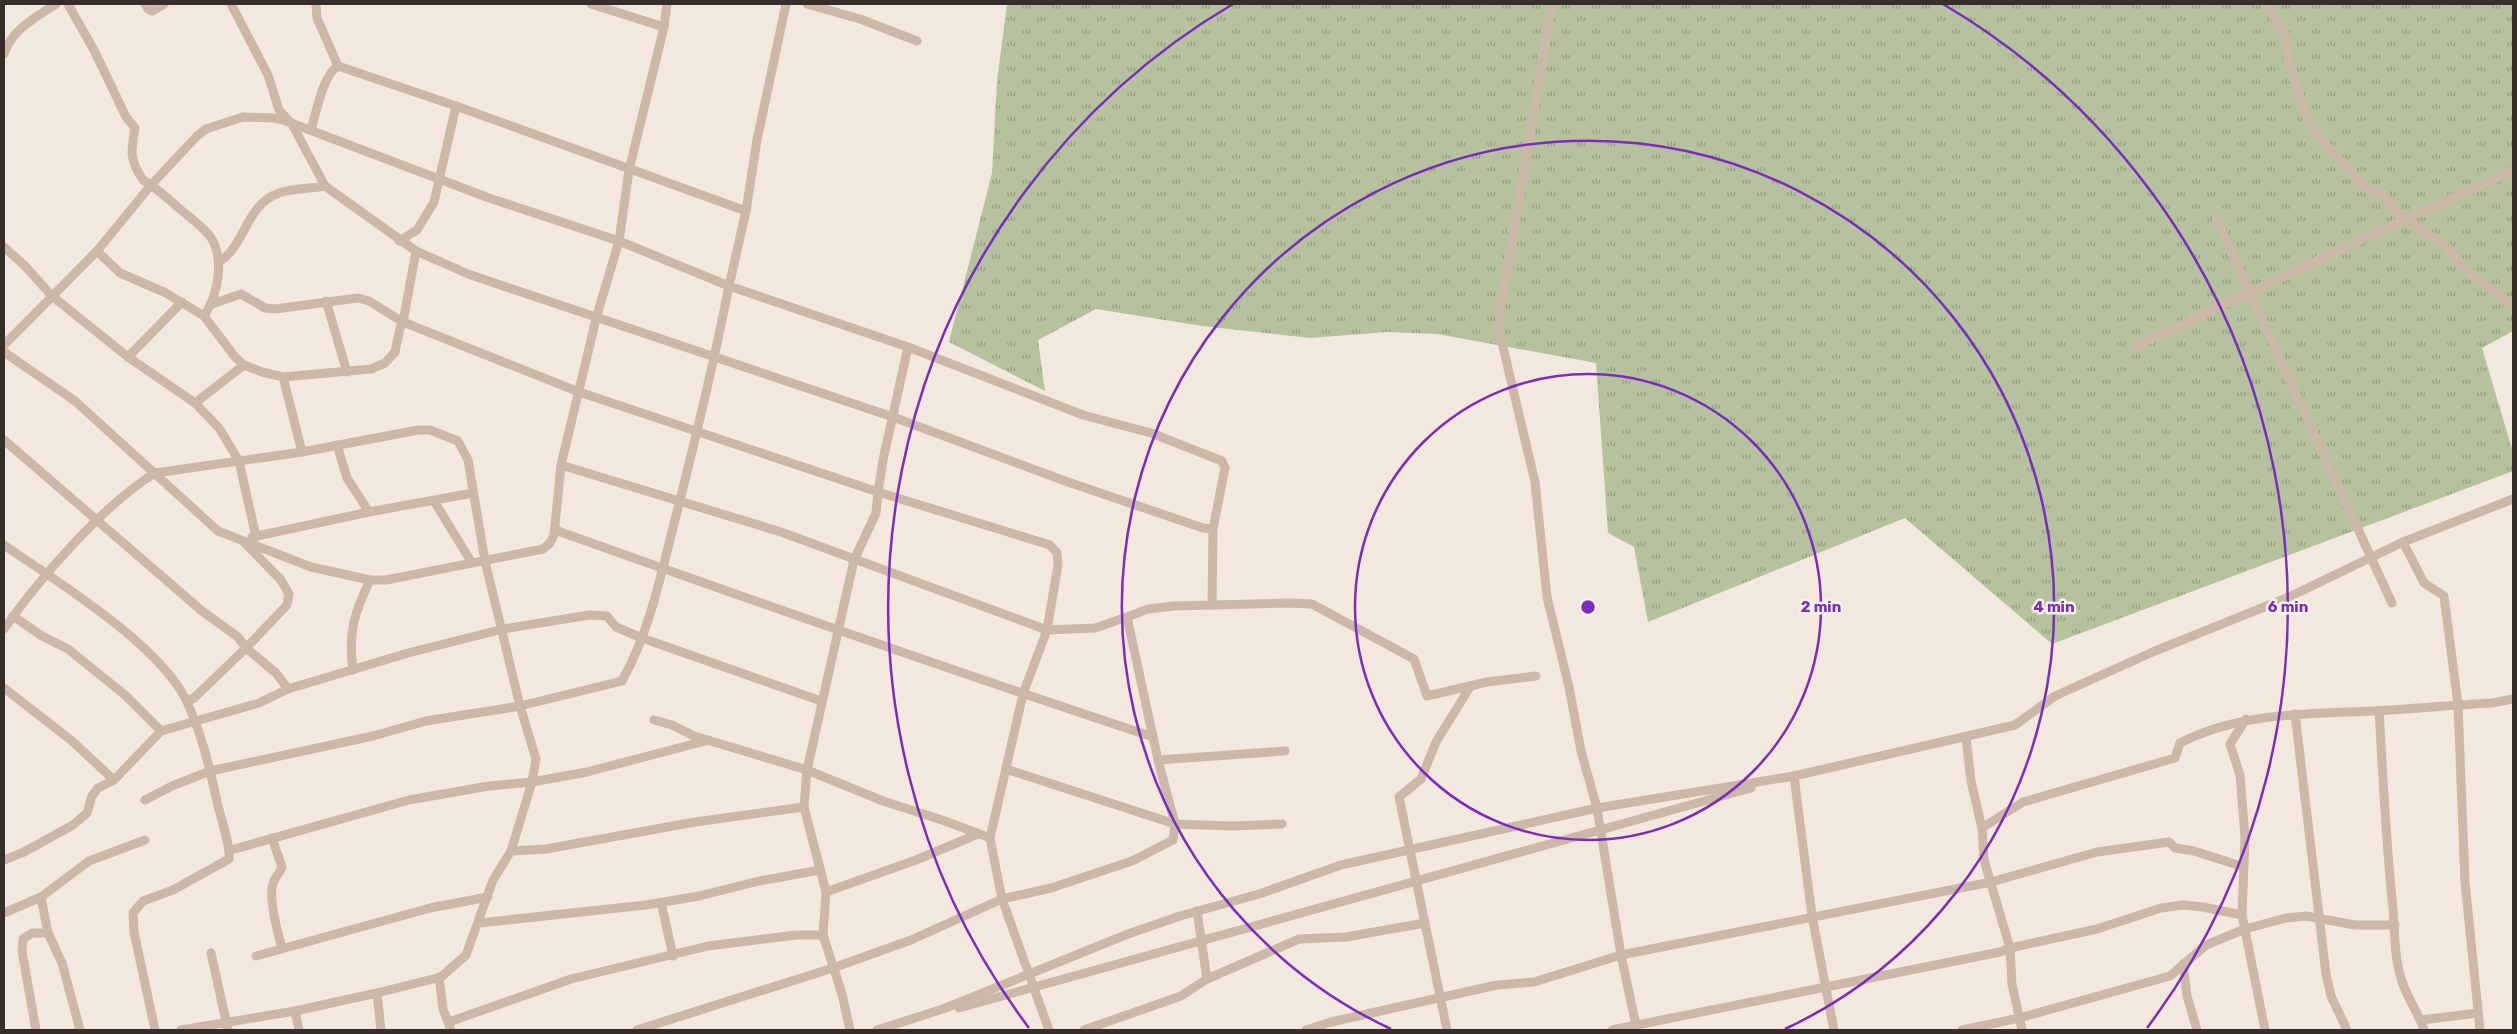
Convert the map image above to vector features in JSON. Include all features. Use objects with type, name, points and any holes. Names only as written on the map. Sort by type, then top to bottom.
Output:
[{"type":"street","points":[[4,54],[6,37],[56,4]]},
{"type":"street","points":[[68,4],[95,52],[126,117],[135,128],[131,159],[143,180],[209,236],[219,262],[212,304],[204,316]]},
{"type":"street","points":[[145,4],[152,11],[164,4]]},
{"type":"street","points":[[231,4],[268,75],[279,110],[292,124],[325,186],[416,251],[468,274],[596,315],[715,359],[893,417],[1068,482],[1203,528],[1213,529]]},
{"type":"street","points":[[316,4],[316,18],[338,66],[456,106],[746,211]]},
{"type":"street","points":[[591,4],[664,27]]},
{"type":"street","points":[[4,352],[75,402],[218,531],[318,569],[370,580],[412,576],[543,549],[550,543],[555,530],[561,465],[596,315],[619,241],[630,170],[664,27],[667,4]]},
{"type":"street","points":[[145,800],[172,786],[210,771],[373,736],[426,721],[520,706],[622,680],[642,638],[663,568],[715,359],[728,286],[746,211],[757,140],[786,4]]},
{"type":"street","points":[[806,4],[843,14],[917,41]]},
{"type":"street","points":[[1552,4],[1500,312],[1499,330],[1535,482],[1547,597],[1569,687],[1581,751],[1597,808],[1621,955],[1637,1028]]},
{"type":"street","points":[[2266,4],[2285,34],[2288,59],[2306,117],[2320,137],[2365,188],[2383,194],[2405,219],[2448,248],[2462,268],[2513,306]]},
{"type":"street","points":[[311,130],[327,77],[338,66]]},
{"type":"street","points":[[400,241],[417,230],[434,202],[456,106]]},
{"type":"street","points":[[4,345],[97,251],[151,185],[206,129],[243,117],[274,118],[311,130],[489,198],[619,241],[728,286],[908,346],[1083,415],[1151,433],[1222,461],[1225,468],[1213,529],[1212,604]]},
{"type":"street","points":[[2136,346],[2405,219],[2513,171]]},
{"type":"street","points":[[219,262],[234,249],[252,213],[264,201],[277,194],[325,186]]},
{"type":"street","points":[[2217,220],[2392,603]]},
{"type":"street","points":[[4,247],[25,266],[52,296],[128,357],[195,403],[219,428],[239,461],[256,537]]},
{"type":"street","points":[[97,251],[120,273],[148,284],[204,316],[244,365],[283,377],[371,369],[385,364],[395,352],[400,328],[404,322],[416,251]]},
{"type":"street","points":[[212,304],[242,294],[265,308],[274,310],[326,301],[358,298],[369,301],[404,322],[579,392],[878,492],[1050,545],[1057,553],[1058,565],[1047,630],[1023,694],[990,838],[1002,899],[1049,1030]]},
{"type":"street","points":[[326,301],[347,372]]},
{"type":"street","points":[[128,357],[182,302]]},
{"type":"street","points":[[850,1030],[842,994],[823,936],[826,892],[804,807],[807,770],[821,701],[840,630],[854,560],[876,513],[883,460],[908,346]]},
{"type":"street","points":[[195,403],[244,365]]},
{"type":"street","points":[[283,377],[302,452]]},
{"type":"street","points":[[4,629],[47,575],[97,521],[135,486],[155,473],[302,452],[418,430],[430,430],[444,434],[458,441],[463,447],[468,460],[485,561],[503,629],[520,706],[536,760],[532,782],[510,851],[492,880],[479,923],[466,955],[439,977],[227,1027],[181,1030]]},
{"type":"street","points":[[4,440],[202,611],[238,637],[246,648],[276,672],[288,689]]},
{"type":"street","points":[[337,445],[347,478],[369,512]]},
{"type":"street","points":[[561,465],[781,532],[1047,630],[1095,628],[1148,609],[1212,604],[1288,602],[1312,604],[1414,659],[1427,696],[1487,682],[1536,676]]},
{"type":"street","points":[[242,540],[369,512],[474,493]]},
{"type":"street","points":[[877,1030],[1794,776],[1966,738],[2015,725],[2055,696],[2155,650],[2289,598],[2354,564],[2403,542],[2513,499]]},
{"type":"street","points":[[434,501],[472,564]]},
{"type":"street","points":[[555,530],[895,651],[1153,737]]},
{"type":"street","points":[[187,701],[234,662],[287,604],[289,594],[281,580],[242,540]]},
{"type":"street","points":[[2403,542],[2424,583],[2444,596],[2458,705],[2465,882],[2480,1030]]},
{"type":"street","points":[[4,544],[112,622],[153,656],[187,701],[206,751],[223,829],[230,850],[229,859],[173,890],[143,901],[133,913],[134,932],[155,1030]]},
{"type":"street","points":[[353,670],[350,650],[355,609],[370,580]]},
{"type":"street","points":[[4,860],[32,848],[73,825],[86,813],[92,796],[98,788],[114,780],[161,731],[193,720],[259,703],[288,689],[408,653],[503,629],[589,614],[607,616],[616,627],[642,638],[821,701]]},
{"type":"street","points":[[13,616],[42,636],[68,649],[125,695],[161,731]]},
{"type":"street","points":[[637,1030],[833,968],[911,940],[1002,899],[1051,888],[1154,852],[1173,840],[1175,824],[1158,760],[1127,617]]},
{"type":"street","points":[[1447,1030],[1399,797],[1422,779],[1436,742],[1470,687]]},
{"type":"street","points":[[4,688],[43,718],[114,780]]},
{"type":"street","points":[[1982,828],[2023,802],[2176,758],[2180,743],[2194,736],[2246,719],[2295,714],[2458,705],[2513,699]]},
{"type":"street","points":[[2379,710],[2386,834],[2400,978],[2424,1030]]},
{"type":"street","points":[[2295,714],[2326,974],[2331,996],[2347,1030]]},
{"type":"street","points":[[2246,719],[2230,744],[2240,775],[2245,838],[2242,916],[2265,1030]]},
{"type":"street","points":[[654,720],[709,740],[807,770],[883,801],[990,838]]},
{"type":"street","points":[[1966,738],[1971,781],[1982,828],[1984,860],[2010,948],[2012,984],[2022,1030]]},
{"type":"street","points":[[230,850],[409,800],[587,772],[709,740]]},
{"type":"street","points":[[1158,760],[1285,751]]},
{"type":"street","points":[[1006,769],[1175,824],[1231,826],[1282,824]]},
{"type":"street","points":[[877,1030],[942,1008],[1128,934],[1197,911],[1259,894],[1341,865],[1382,858],[1408,848],[1461,840],[1597,808],[1794,776]]},
{"type":"street","points":[[1794,776],[1812,916],[1834,1030]]},
{"type":"street","points":[[510,851],[546,849],[695,822],[804,807]]},
{"type":"street","points":[[826,892],[916,860],[978,834]]},
{"type":"street","points":[[272,838],[282,868],[274,881],[272,894],[276,930],[282,948]]},
{"type":"street","points":[[4,913],[41,897],[89,861],[145,840]]},
{"type":"street","points":[[1306,1030],[1331,1022],[1497,985],[1534,982],[1621,955],[1991,882],[2097,852],[2169,842],[2175,848],[2194,851],[2244,867]]},
{"type":"street","points":[[479,923],[661,902],[699,896],[759,881],[820,870]]},
{"type":"street","points":[[41,897],[48,934],[62,963],[80,1030]]},
{"type":"street","points":[[256,956],[430,908],[488,897]]},
{"type":"street","points":[[661,902],[673,956]]},
{"type":"street","points":[[1612,1030],[1637,1028],[1827,986],[2000,952],[2010,948],[2097,929],[2161,908],[2183,905],[2203,907],[2242,916]]},
{"type":"street","points":[[1197,911],[1208,979]]},
{"type":"street","points":[[1962,1030],[2019,1018],[2170,976],[2206,945],[2245,929],[2286,918],[2306,916],[2355,925],[2395,925]]},
{"type":"street","points":[[1084,1030],[1180,996],[1208,979],[1299,939],[1346,937],[1424,923]]},
{"type":"street","points":[[36,1030],[22,951],[23,939],[32,933],[48,934]]},
{"type":"street","points":[[439,977],[443,1009],[450,1026],[571,979],[747,940],[796,935],[823,936]]},
{"type":"street","points":[[211,953],[227,1027]]},
{"type":"street","points":[[2183,964],[2187,996],[2197,1030]]},
{"type":"street","points":[[377,993],[381,1030]]},
{"type":"street","points":[[294,1011],[299,1030]]},
{"type":"street","points":[[2421,1020],[2478,1014]]},
{"type":"green space","points":[[1007,4],[2513,4],[2513,331],[2482,348],[2513,452],[2513,471],[2052,644],[1905,518],[1648,622],[1634,547],[1608,533],[1596,363],[1437,334],[1387,332],[1310,338],[1202,326],[1096,309],[1038,340],[1045,391],[949,342],[992,173],[997,81]]}]
